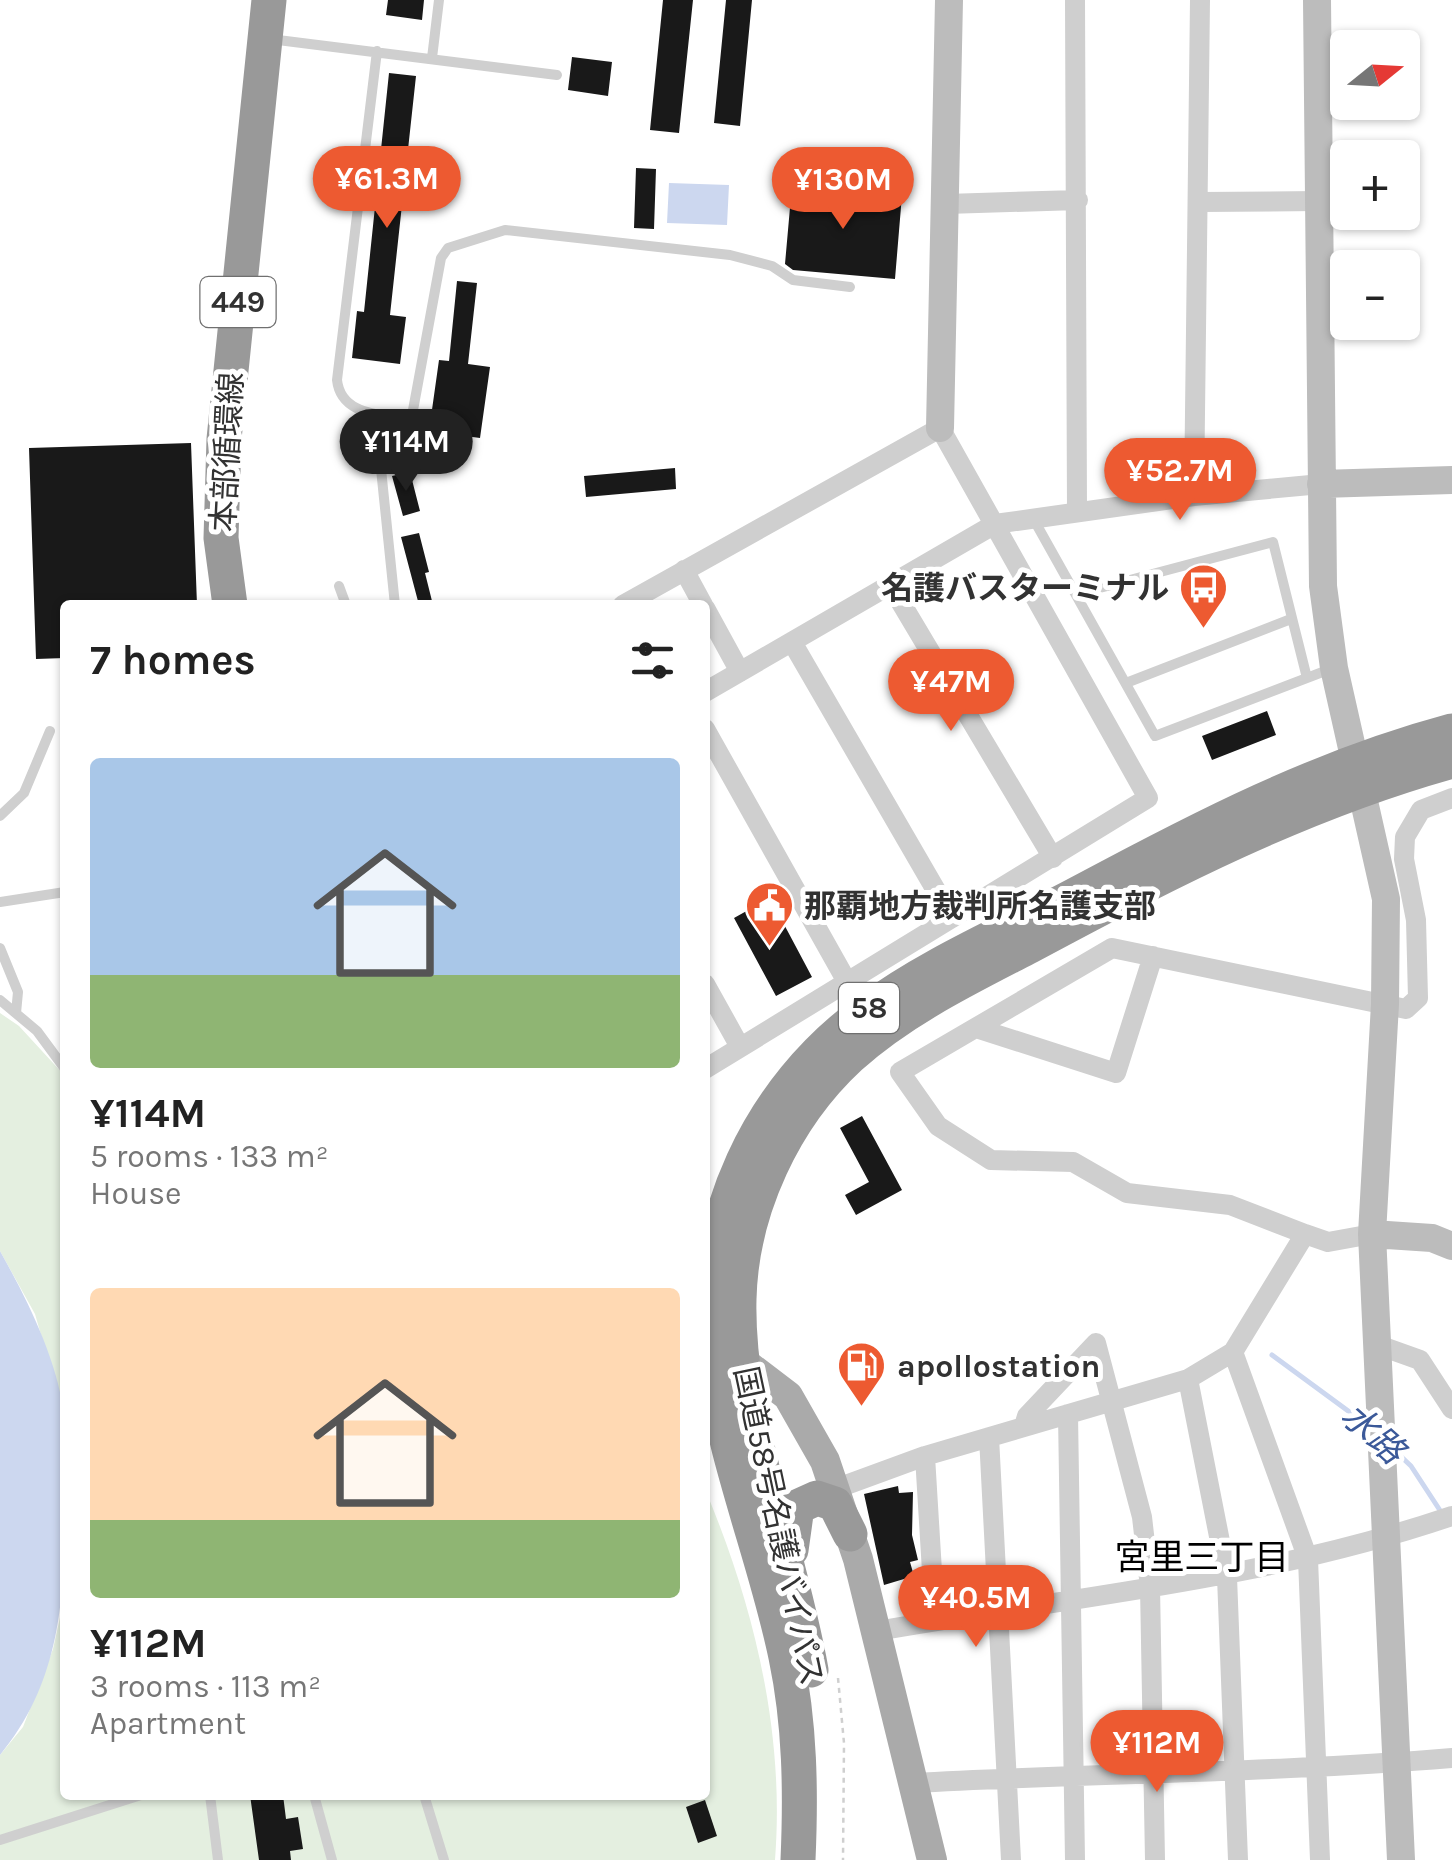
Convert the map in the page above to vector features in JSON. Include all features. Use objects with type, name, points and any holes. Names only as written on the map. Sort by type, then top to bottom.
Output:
[{"type":"highway","name":"本部循環線","points":[[229,600],[221,538],[224,439],[268,0]]},
{"type":"highway","name":"国道58号名護バイパス","points":[[822,1860],[822,1761],[816,1696],[792,1570],[719,1354],[739,1290],[755,1206],[769,1171],[806,1108],[850,1057],[932,1000],[1357,775],[1452,731]]},
{"type":"highway","name":"国道58号名護バイパス","points":[[710,1283],[730,1192],[772,1109],[815,1054],[906,965],[1217,818],[1357,775],[1452,760]]},
{"type":"highway","points":[[710,1216],[730,1192]]},
{"type":"highway","name":"国道58号名護バイパス","points":[[710,1308],[741,1493],[786,1654],[795,1706],[800,1758],[798,1860]]},
{"type":"highway","points":[[710,1437],[741,1493]]},
{"type":"highway","points":[[792,1570],[792,1517],[803,1502],[829,1500],[850,1534]]},
{"type":"main road","points":[[719,1354],[780,1389],[804,1418],[836,1489],[877,1631],[932,1860]]},
{"type":"street","points":[[710,1066],[846,980],[906,965],[952,918],[1148,798],[940,428],[950,0]]},
{"type":"street","points":[[1075,0],[1078,512]]},
{"type":"street","points":[[1194,496],[1201,202],[1200,0]]},
{"type":"street","points":[[1317,0],[1323,586],[1334,668],[1386,900],[1386,1004],[1372,1234],[1401,1860]]},
{"type":"street","points":[[946,204],[1078,200]]},
{"type":"street","points":[[1201,202],[1318,201]]},
{"type":"street","points":[[633,600],[940,428]]},
{"type":"street","points":[[710,689],[995,524],[1194,496],[1321,484],[1452,480]]},
{"type":"street","points":[[684,570],[700,600]]},
{"type":"street","points":[[892,586],[1053,858]]},
{"type":"street","points":[[710,618],[740,672]]},
{"type":"street","points":[[792,642],[952,918]]},
{"type":"street","points":[[710,738],[846,980]]},
{"type":"street","points":[[1452,798],[1421,810],[1405,838],[1416,920],[1418,998],[1406,1009],[1112,948],[900,1072],[938,1126],[992,1160],[1073,1162],[1127,1193],[1230,1205],[1328,1242],[1372,1234],[1432,1238],[1452,1246]]},
{"type":"street","points":[[976,1028],[1116,1073],[1153,956]]},
{"type":"street","points":[[710,993],[740,1047]]},
{"type":"street","points":[[836,1489],[924,1456],[1188,1379],[1233,1352],[1305,1234]]},
{"type":"street","points":[[1024,1426],[1027,1416],[1096,1343],[1142,1517],[1150,1587],[1155,1860]]},
{"type":"street","points":[[1378,1345],[1420,1360],[1452,1409]]},
{"type":"street","points":[[1233,1352],[1308,1559],[1320,1860]]},
{"type":"street","points":[[1188,1379],[1226,1578],[1238,1860]]},
{"type":"street","points":[[1068,1414],[1074,1599],[1074,1860]]},
{"type":"street","points":[[989,1437],[1011,1860]]},
{"type":"street","points":[[924,1456],[934,1621]]},
{"type":"street","points":[[877,1631],[1226,1578],[1384,1539],[1452,1516]]},
{"type":"street","points":[[913,1783],[1154,1770],[1236,1774],[1452,1758]]},
{"type":"lane","points":[[432,58],[439,0]]},
{"type":"lane","points":[[264,38],[557,75]]},
{"type":"lane","points":[[377,51],[337,380],[342,400],[352,408],[411,421]]},
{"type":"lane","points":[[414,451],[409,438],[411,421],[442,254],[448,248],[505,230],[730,255],[772,266],[793,280],[850,286]]},
{"type":"lane","points":[[381,469],[395,600]]},
{"type":"lane","points":[[1034,520],[1155,736],[1334,668]]},
{"type":"lane","points":[[1077,594],[1273,542],[1307,678]]},
{"type":"lane","points":[[339,586],[344,600]]},
{"type":"lane","points":[[1126,683],[1291,618]]},
{"type":"lane","points":[[0,816],[24,793],[50,730]]},
{"type":"lane","points":[[0,902],[60,893]]},
{"type":"lane","points":[[0,948],[18,992],[16,1013]]},
{"type":"lane","points":[[0,1000],[37,1031],[60,1063]]},
{"type":"lane","points":[[0,1840],[126,1800]]},
{"type":"lane","points":[[211,1800],[218,1860]]},
{"type":"lane","points":[[315,1800],[332,1860]]},
{"type":"lane","points":[[426,1800],[444,1860]]},
{"type":"path","points":[[836,1672],[844,1743],[843,1860]]},
{"type":"green space","points":[[0,1013],[19,1026],[60,1071],[60,1401],[35,1314],[0,1251]]},
{"type":"green space","points":[[710,1502],[738,1578],[762,1670],[775,1764],[775,1860],[0,1860],[0,1755],[23,1727],[53,1649],[60,1618],[60,1800],[710,1800]]},
{"type":"water","points":[[669,183],[729,185],[727,225],[667,223]]},
{"type":"water","points":[[0,1251],[30,1309],[60,1391],[60,1606],[37,1696],[0,1755]]},
{"type":"building","points":[[388,0],[424,0],[422,20],[386,15]]},
{"type":"building","points":[[663,0],[693,0],[679,133],[650,130]]},
{"type":"building","points":[[726,0],[752,0],[740,126],[714,123]]},
{"type":"building","points":[[572,57],[612,62],[608,96],[568,90]]},
{"type":"building","points":[[389,73],[416,76],[390,315],[406,317],[400,364],[352,358],[357,311],[364,312]]},
{"type":"building","points":[[636,168],[656,169],[654,229],[634,228]]},
{"type":"building","points":[[792,185],[902,195],[895,279],[793,270],[785,264]]},
{"type":"building","points":[[457,281],[477,283],[468,364],[490,367],[480,438],[429,431],[439,360],[449,361]]},
{"type":"building","points":[[191,443],[197,600],[60,600],[60,658],[36,659],[29,448]]},
{"type":"building","points":[[675,468],[676,489],[586,497],[584,476]]},
{"type":"building","points":[[410,472],[420,511],[403,516],[392,476]]},
{"type":"building","points":[[419,533],[432,600],[418,600],[401,537]]},
{"type":"building","points":[[1267,711],[1276,735],[1212,760],[1202,736]]},
{"type":"building","points":[[770,898],[812,977],[776,996],[734,918]]},
{"type":"building","points":[[862,1116],[902,1190],[856,1215],[845,1195],[869,1182],[840,1128]]},
{"type":"building","points":[[898,1486],[899,1493],[913,1492],[912,1535],[918,1560],[910,1562],[914,1576],[884,1585],[864,1494]]},
{"type":"building","points":[[251,1800],[284,1800],[286,1819],[298,1817],[303,1849],[290,1851],[291,1860],[259,1860]]},
{"type":"building","points":[[705,1800],[717,1836],[698,1843],[686,1807]]},
{"type":"waterway","name":"水路","points":[[1272,1355],[1370,1427]]},
{"type":"waterway","name":"水路","points":[[1393,1449],[1411,1466],[1443,1515]]},
{"type":"place","name":"名護バスターミナル","points":[[1204,630]]},
{"type":"place","name":"那覇地方裁判所名護支部","points":[[769,948]]},
{"type":"place","name":"apollostation","points":[[862,1408]]},
{"type":"district","name":"宮里三丁目","points":[[1202,1557]]}]
